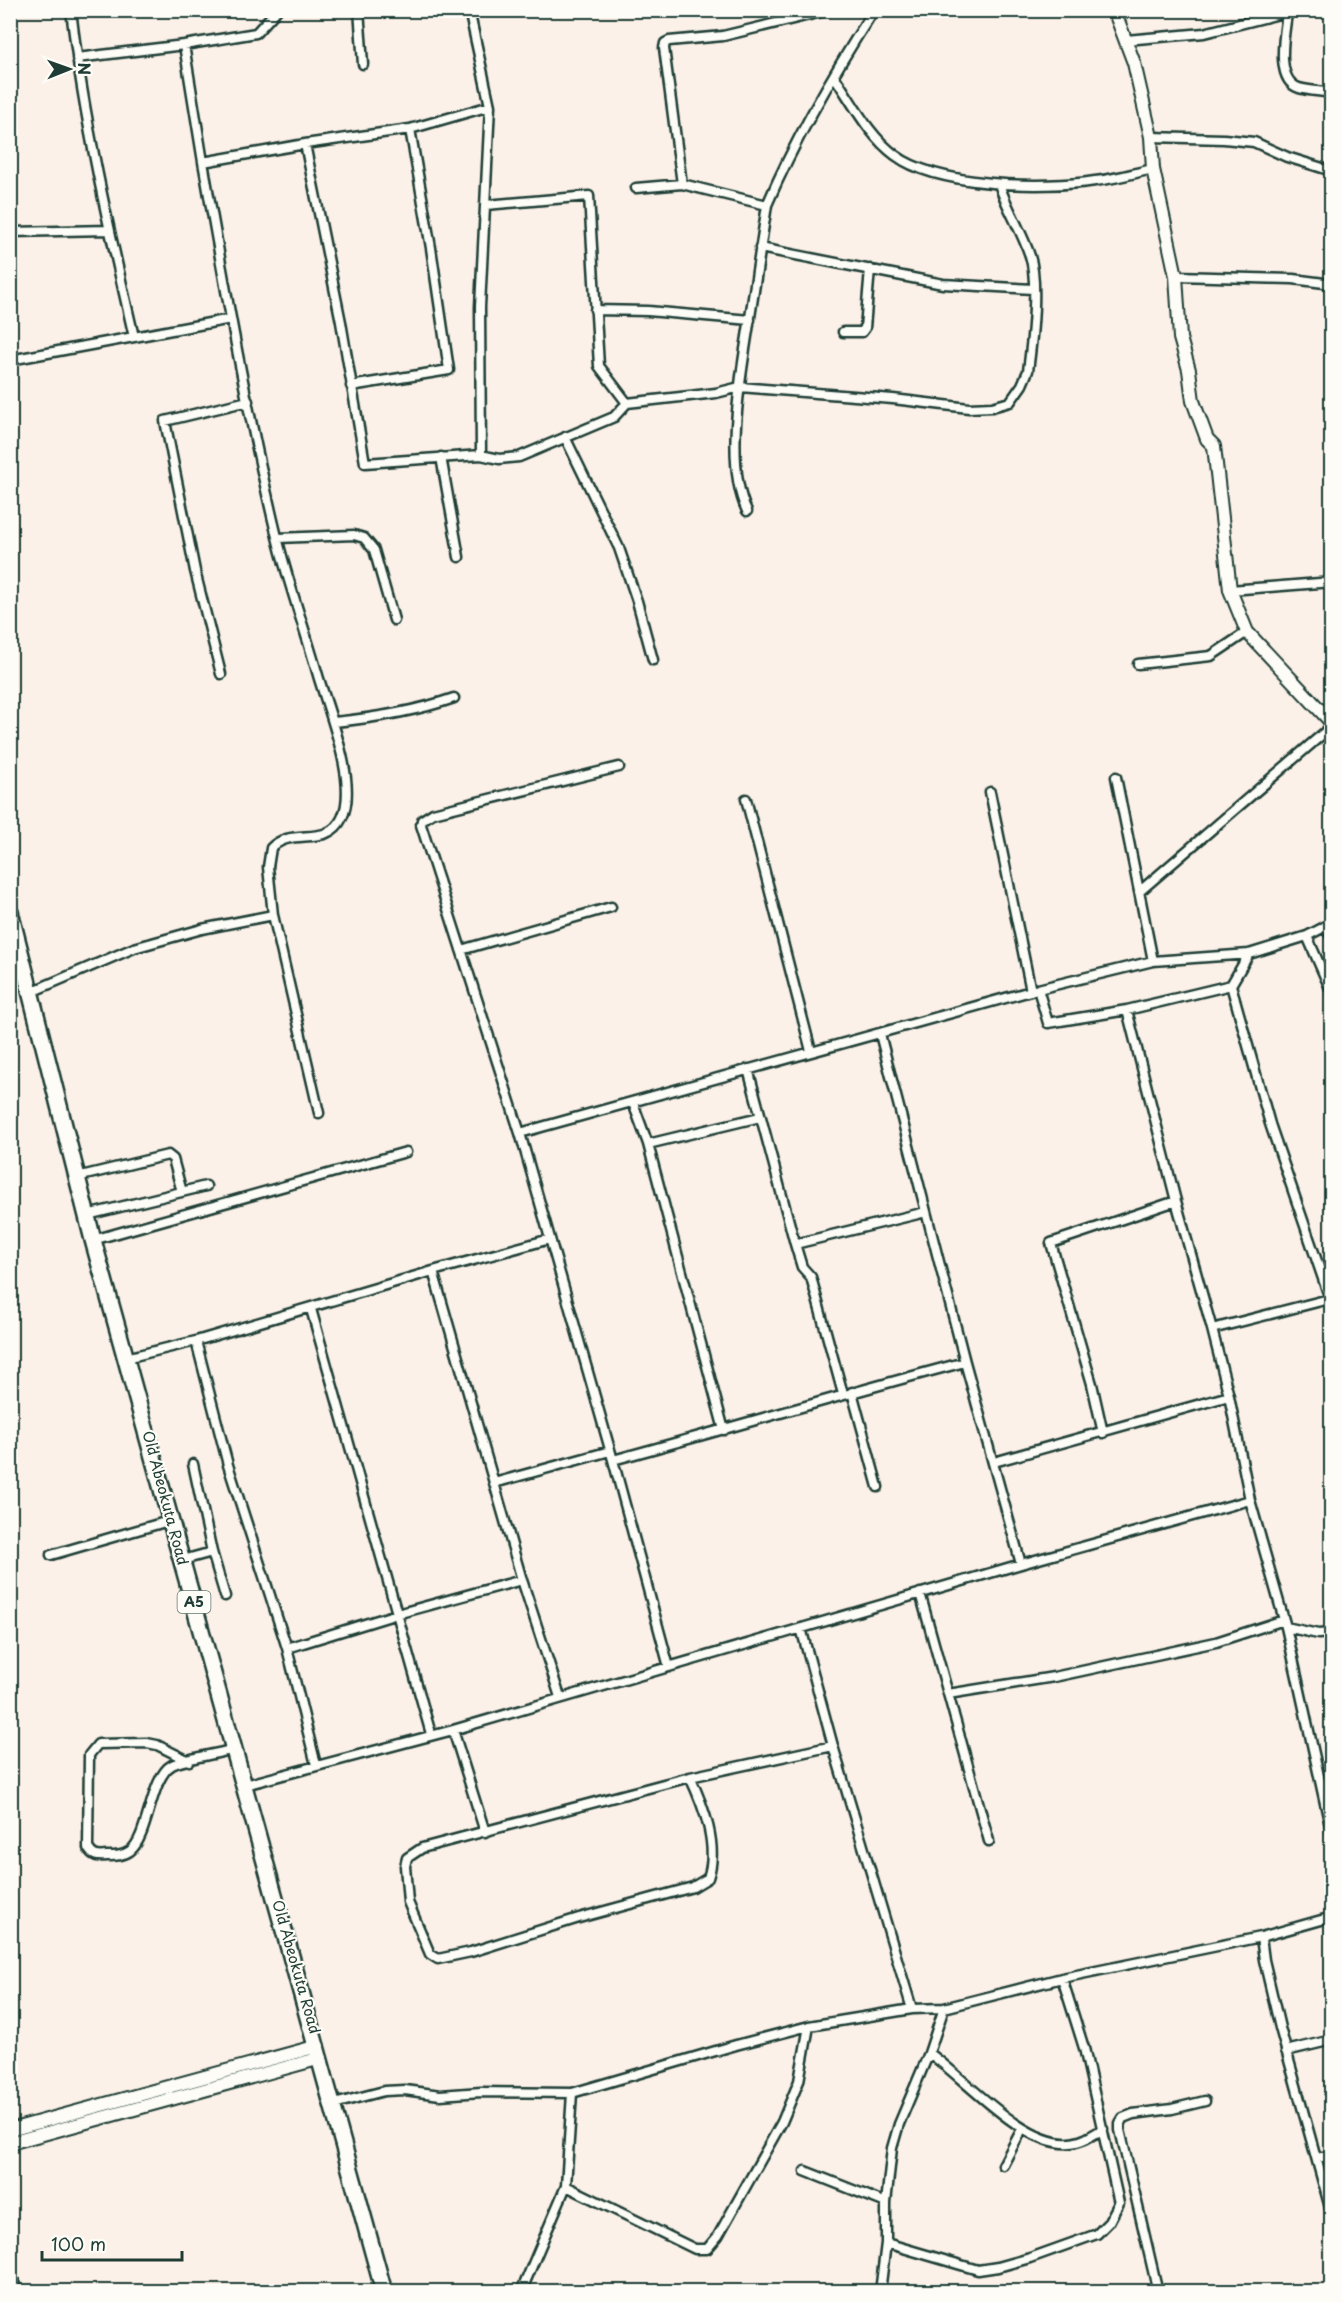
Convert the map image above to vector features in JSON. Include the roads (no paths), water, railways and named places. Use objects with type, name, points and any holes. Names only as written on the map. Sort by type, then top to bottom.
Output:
[{"type":"highway","name":"Old Abeokuta Road","points":[[10,912],[93,1240],[334,2104],[384,2292]]},
{"type":"street","points":[[71,10],[76,57],[109,230],[134,337]]},
{"type":"street","points":[[76,57],[184,45],[256,33],[277,10]]},
{"type":"street","points":[[359,10],[363,64]]},
{"type":"street","points":[[469,10],[490,106],[480,307],[481,455]]},
{"type":"street","points":[[682,184],[665,43],[723,36],[830,10]]},
{"type":"street","points":[[747,512],[737,476],[736,419],[767,205],[783,166],[874,10]]},
{"type":"street","points":[[1114,10],[1134,63],[1151,137],[1153,169],[1176,276],[1180,338],[1189,370],[1193,401],[1207,439],[1214,446],[1230,590],[1247,632],[1332,724],[1139,892]]},
{"type":"street","points":[[1126,40],[1204,33],[1291,12],[1282,62],[1289,80],[1296,87],[1332,93]]},
{"type":"street","points":[[184,45],[231,319],[278,538],[344,765],[347,803],[342,818],[329,834],[285,839],[271,848],[268,867],[273,915],[319,1113]]},
{"type":"street","points":[[834,76],[871,132],[896,156],[926,170],[999,184],[1056,185],[1095,182],[1153,169]]},
{"type":"street","points":[[203,162],[410,129],[490,106]]},
{"type":"street","points":[[351,386],[449,370],[432,248],[410,129]]},
{"type":"street","points":[[1151,137],[1254,142],[1287,157],[1332,171]]},
{"type":"street","points":[[305,144],[341,322],[365,463],[481,455],[499,459],[519,457],[614,417],[627,403],[716,393],[740,387],[893,399],[969,408],[992,407],[1010,402],[1022,386],[1028,371],[1034,271],[999,184]]},
{"type":"street","points":[[636,188],[682,184],[767,205]]},
{"type":"street","points":[[486,205],[589,196],[599,366],[627,403]]},
{"type":"street","points":[[10,232],[109,230]]},
{"type":"street","points":[[760,248],[944,284],[1034,289]]},
{"type":"street","points":[[843,332],[862,332],[865,328],[870,268]]},
{"type":"street","points":[[1176,276],[1293,279],[1332,284]]},
{"type":"street","points":[[595,310],[648,311],[750,320]]},
{"type":"street","points":[[10,360],[231,319]]},
{"type":"street","points":[[221,674],[195,571],[165,421],[248,401]]},
{"type":"street","points":[[566,437],[619,548],[637,601],[653,660]]},
{"type":"street","points":[[441,457],[459,557]]},
{"type":"street","points":[[278,538],[354,536],[364,538],[374,550],[394,620]]},
{"type":"street","points":[[1230,590],[1332,582]]},
{"type":"street","points":[[1138,664],[1210,656],[1247,632]]},
{"type":"street","points":[[333,722],[374,718],[421,709],[454,698]]},
{"type":"street","points":[[619,767],[433,813],[422,820],[421,825],[520,1133],[669,1666]]},
{"type":"street","points":[[1116,777],[1153,961]]},
{"type":"street","points":[[990,792],[1034,990],[1048,1023],[1127,1010],[1231,985]]},
{"type":"street","points":[[746,799],[811,1052]]},
{"type":"street","points":[[461,950],[611,907]]},
{"type":"street","points":[[31,992],[134,948],[202,929],[273,915]]},
{"type":"street","points":[[520,1133],[1034,990],[1153,961],[1249,954],[1306,936],[1328,925],[1332,938]]},
{"type":"street","points":[[1306,936],[1332,993]]},
{"type":"street","points":[[1212,1329],[1330,1302],[1270,1124],[1231,985],[1249,954]]},
{"type":"street","points":[[1127,1010],[1176,1201],[1230,1396],[1250,1500],[1285,1624],[1332,1835]]},
{"type":"street","points":[[880,1034],[965,1362],[1021,1564]]},
{"type":"street","points":[[748,1069],[802,1267],[811,1277],[878,1487]]},
{"type":"street","points":[[633,1102],[648,1144],[723,1430]]},
{"type":"street","points":[[648,1144],[760,1117]]},
{"type":"street","points":[[93,1240],[406,1152]]},
{"type":"street","points":[[77,1177],[168,1155],[173,1159],[182,1192]]},
{"type":"street","points":[[87,1215],[206,1186]]},
{"type":"street","points":[[1103,1433],[1092,1384],[1051,1243],[1176,1201]]},
{"type":"street","points":[[795,1244],[926,1212]]},
{"type":"street","points":[[126,1358],[312,1309],[433,1271],[550,1239]]},
{"type":"street","points":[[433,1271],[522,1580],[560,1697]]},
{"type":"street","points":[[312,1309],[431,1734]]},
{"type":"street","points":[[196,1341],[228,1465],[286,1648],[316,1765]]},
{"type":"street","points":[[613,1461],[848,1393],[965,1362]]},
{"type":"street","points":[[994,1462],[1230,1396]]},
{"type":"street","points":[[494,1483],[610,1451]]},
{"type":"street","points":[[193,1464],[212,1552],[225,1596]]},
{"type":"street","points":[[245,1785],[453,1730],[920,1593],[1250,1500]]},
{"type":"street","points":[[51,1556],[172,1520]]},
{"type":"street","points":[[183,1560],[212,1552]]},
{"type":"street","points":[[286,1648],[397,1614],[522,1580]]},
{"type":"street","points":[[920,1593],[989,1841]]},
{"type":"street","points":[[948,1694],[1011,1685],[1216,1642],[1285,1624],[1318,1634],[1332,1633]]},
{"type":"street","points":[[801,1628],[833,1746],[912,2009]]},
{"type":"street","points":[[453,1730],[485,1832]]},
{"type":"street","points":[[189,1761],[157,1745],[147,1743],[98,1744],[89,1755],[88,1848],[91,1854],[96,1857],[121,1856],[131,1851],[137,1841],[162,1774],[171,1765],[189,1761],[235,1749]]},
{"type":"street","points":[[690,1777],[707,1820],[712,1860],[708,1878],[693,1887],[579,1918],[471,1952],[438,1959],[430,1954],[408,1902],[405,1866],[407,1858],[422,1848],[690,1777],[833,1746]]},
{"type":"street","points":[[334,2104],[384,2091],[405,2090],[440,2095],[481,2092],[572,2093],[809,2026],[912,2009],[944,2008],[1062,1978],[1261,1937],[1332,1917]]},
{"type":"street","points":[[1261,1937],[1264,1960],[1287,2051],[1332,2215]]},
{"type":"street","points":[[886,2243],[978,2270],[1030,2258],[1097,2234],[1109,2222],[1119,2204],[1084,2048],[1062,1978]]},
{"type":"street","points":[[880,2292],[886,2243],[886,2203],[894,2140],[929,2053],[944,2008]]},
{"type":"street","points":[[566,2186],[695,2249],[707,2249],[718,2236],[782,2122],[799,2081],[809,2026]]},
{"type":"street","points":[[1287,2051],[1332,2040]]},
{"type":"street","points":[[10,2130],[319,2052]]},
{"type":"street","points":[[10,2143],[319,2052]]},
{"type":"street","points":[[929,2053],[960,2076],[1022,2129],[1047,2140],[1069,2144],[1083,2140],[1103,2129]]},
{"type":"street","points":[[521,2292],[566,2186],[572,2093]]},
{"type":"street","points":[[1158,2292],[1119,2130],[1120,2123],[1123,2118],[1133,2114],[1172,2109],[1206,2101]]},
{"type":"street","points":[[1003,2165],[1022,2129]]},
{"type":"street","points":[[1317,2158],[1332,2155]]},
{"type":"street","points":[[805,2171],[886,2203]]},
{"type":"street","points":[[10,2268],[17,2292]]}]
